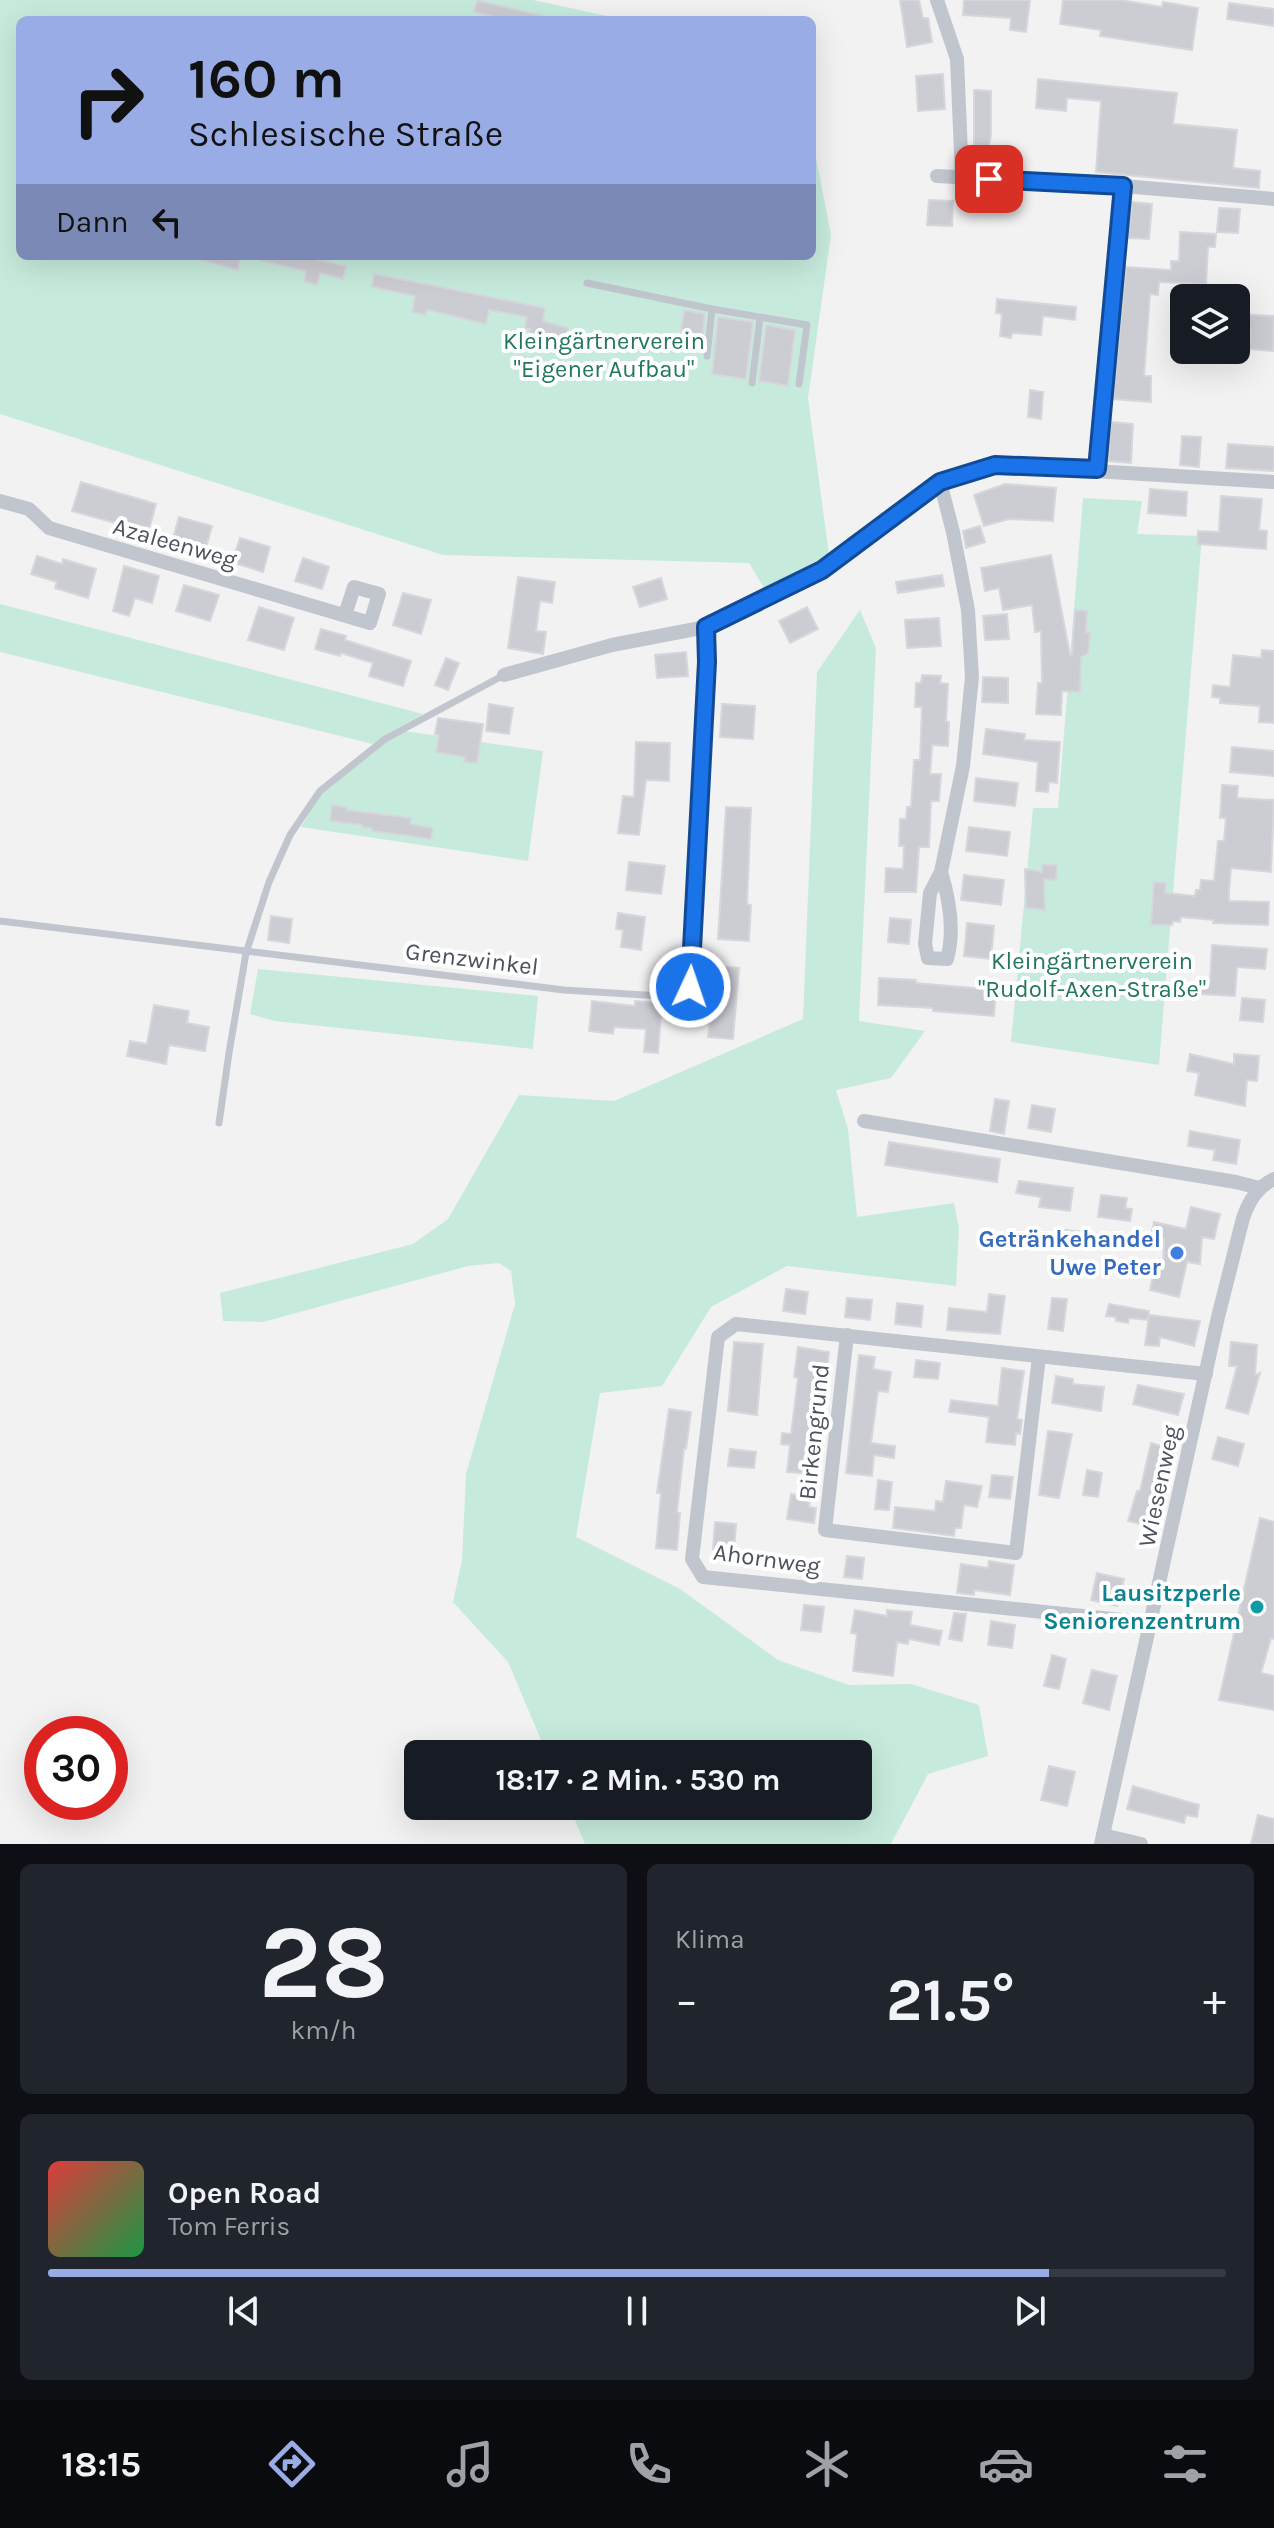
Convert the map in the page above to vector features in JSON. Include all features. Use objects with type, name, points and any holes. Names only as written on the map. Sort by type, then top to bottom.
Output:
[{"type":"street","points":[[937,0],[957,59],[962,177]]},
{"type":"street","points":[[937,176],[1123,186],[1274,199]]},
{"type":"street","points":[[1097,469],[1123,186]]},
{"type":"street","points":[[504,675],[612,645],[706,627],[822,570],[940,482],[995,465],[1274,482]]},
{"type":"street","points":[[940,482],[968,610],[972,677],[963,766],[941,872],[930,893],[925,944],[928,958],[947,959],[951,945],[948,894],[941,872]]},
{"type":"street","name":"Azaleenweg","points":[[0,501],[29,509],[49,528],[345,615]]},
{"type":"street","points":[[690,987],[707,662],[706,627]]},
{"type":"street","points":[[864,1121],[1259,1188],[1274,1179]]},
{"type":"street","name":"Wiesenweg","points":[[1102,1840],[1218,1317],[1243,1218],[1259,1188]]},
{"type":"street","name":"Ahornweg","points":[[847,1335],[736,1324],[718,1337],[692,1559],[703,1577],[1151,1623]]},
{"type":"street","name":"Birkengrund","points":[[1039,1357],[1016,1553],[825,1530],[847,1335],[1206,1374]]},
{"type":"street","points":[[1102,1840],[1141,1844]]},
{"type":"lane","points":[[587,283],[807,325],[799,384]]},
{"type":"lane","points":[[707,356],[712,309]]},
{"type":"lane","points":[[752,383],[760,318]]},
{"type":"lane","points":[[219,1123],[246,953],[269,882],[290,835],[320,791],[385,739],[504,675]]},
{"type":"lane","name":"Grenzwinkel","points":[[0,921],[564,990],[677,997],[690,987]]},
{"type":"green space","name":"Kleingärtnerverein \"Eigener Aufbau\"","points":[[0,0],[533,0],[607,16],[16,16],[16,260],[816,260],[816,157],[831,235],[808,398],[829,555],[764,588],[749,563],[443,555],[0,414]]},
{"type":"green space","name":"Kleingärtnerverein \"Rudolf-Axen-Straße\"","points":[[1083,498],[1142,501],[1137,534],[1202,536],[1159,1065],[1011,1042],[1033,808],[1058,808]]},
{"type":"green space","points":[[0,604],[423,714],[373,744],[0,652]]},
{"type":"green space","points":[[860,610],[876,648],[859,1021],[925,1031],[891,1078],[836,1090],[848,1129],[857,1217],[954,1203],[959,1228],[956,1286],[787,1266],[711,1307],[662,1386],[600,1393],[576,1537],[680,1589],[778,1660],[849,1685],[911,1684],[979,1705],[988,1756],[928,1774],[891,1844],[585,1844],[575,1820],[872,1820],[872,1740],[541,1740],[508,1662],[453,1602],[462,1560],[466,1474],[515,1304],[511,1271],[499,1263],[468,1266],[263,1322],[223,1321],[220,1293],[413,1244],[448,1219],[519,1095],[614,1101],[803,1019],[817,672]]},
{"type":"green space","points":[[404,731],[543,751],[528,861],[301,827],[321,794]]},
{"type":"green space","points":[[258,969],[538,996],[533,1049],[275,1021],[250,1014]]},
{"type":"building","points":[[477,0],[543,16],[492,16],[474,12]]},
{"type":"building","points":[[900,0],[919,0],[923,18],[928,18],[932,42],[907,47]]},
{"type":"building","points":[[964,0],[1030,0],[1026,32],[1010,30],[1011,18],[963,15]]},
{"type":"building","points":[[1063,0],[1121,0],[1162,7],[1163,2],[1198,8],[1192,50],[1100,36],[1101,30],[1060,24]]},
{"type":"building","points":[[1229,3],[1274,9],[1274,26],[1227,19]]},
{"type":"building","points":[[943,74],[945,109],[918,111],[916,76]]},
{"type":"building","points":[[1038,79],[1177,93],[1173,124],[1237,130],[1233,168],[1260,171],[1259,188],[1096,172],[1101,101],[1067,98],[1066,111],[1036,108]]},
{"type":"building","points":[[974,90],[991,91],[987,169],[980,168],[974,162]]},
{"type":"building","points":[[929,200],[953,201],[952,226],[927,225]]},
{"type":"building","points":[[1132,202],[1152,204],[1149,239],[1128,238]]},
{"type":"building","points":[[1219,208],[1240,209],[1238,233],[1217,232]]},
{"type":"building","points":[[1180,232],[1216,234],[1215,247],[1208,247],[1206,284],[1159,282],[1158,295],[1150,294],[1144,376],[1151,376],[1151,402],[1113,399],[1126,267],[1171,270],[1171,261],[1179,261]]},
{"type":"building","points":[[201,260],[240,260],[238,270]]},
{"type":"building","points":[[318,260],[346,266],[343,279],[320,273],[317,285],[304,281],[306,271],[262,261]]},
{"type":"building","points":[[374,274],[545,308],[543,321],[568,328],[564,343],[529,334],[530,329],[525,328],[527,317],[489,310],[486,324],[427,310],[425,315],[412,312],[415,296],[372,287]]},
{"type":"building","points":[[997,299],[1076,307],[1075,320],[1043,316],[1041,335],[1012,333],[1011,338],[1000,336],[1002,314],[996,313]]},
{"type":"building","points":[[684,310],[705,314],[702,342],[680,339]]},
{"type":"building","points":[[1250,315],[1274,316],[1273,351],[1250,349]]},
{"type":"building","points":[[718,317],[753,322],[746,379],[712,374]]},
{"type":"building","points":[[766,325],[795,330],[788,386],[759,381]]},
{"type":"building","points":[[1030,390],[1043,392],[1041,419],[1028,417]]},
{"type":"building","points":[[1111,422],[1133,424],[1131,463],[1108,461]]},
{"type":"building","points":[[1182,436],[1201,437],[1199,467],[1180,465]]},
{"type":"building","points":[[1228,444],[1274,447],[1274,471],[1226,468]]},
{"type":"building","points":[[81,482],[156,504],[147,537],[118,528],[119,524],[72,511]]},
{"type":"building","points":[[1005,484],[1056,488],[1053,521],[1009,519],[984,526],[974,495]]},
{"type":"building","points":[[1150,489],[1187,492],[1186,516],[1148,513]]},
{"type":"building","points":[[1221,496],[1262,499],[1259,530],[1267,531],[1266,549],[1197,544],[1198,531],[1219,532]]},
{"type":"building","points":[[179,517],[212,526],[204,555],[171,545]]},
{"type":"building","points":[[980,526],[985,542],[966,548],[963,531]]},
{"type":"building","points":[[240,538],[270,547],[263,572],[232,562]]},
{"type":"building","points":[[1051,555],[1070,655],[1075,610],[1087,611],[1086,633],[1090,633],[1088,653],[1081,657],[1080,692],[1062,691],[1061,715],[1036,714],[1038,683],[1042,683],[1041,631],[1035,632],[1032,605],[1003,610],[999,588],[985,591],[981,568]]},
{"type":"building","points":[[37,556],[62,564],[63,559],[96,569],[88,598],[55,588],[57,582],[31,574]]},
{"type":"building","points":[[303,558],[329,567],[322,589],[295,581]]},
{"type":"building","points":[[124,566],[159,576],[152,603],[135,598],[129,616],[113,611]]},
{"type":"building","points":[[942,575],[944,586],[898,593],[896,582]]},
{"type":"building","points":[[518,577],[555,582],[552,603],[540,601],[536,631],[546,632],[543,654],[508,648]]},
{"type":"building","points":[[661,578],[667,599],[640,607],[633,587]]},
{"type":"building","points":[[184,585],[219,595],[210,621],[176,611]]},
{"type":"building","points":[[403,593],[431,600],[421,634],[393,625]]},
{"type":"building","points":[[259,607],[294,618],[284,650],[248,640]]},
{"type":"building","points":[[807,607],[818,629],[790,643],[779,621]]},
{"type":"building","points":[[1007,614],[1009,639],[985,640],[983,616]]},
{"type":"building","points":[[939,618],[941,646],[907,648],[905,620]]},
{"type":"building","points":[[321,629],[411,661],[403,686],[369,676],[373,663],[315,649]]},
{"type":"building","points":[[1262,650],[1274,651],[1274,723],[1259,722],[1260,706],[1220,703],[1220,698],[1212,697],[1213,685],[1230,687],[1233,655],[1261,658]]},
{"type":"building","points":[[686,652],[688,676],[657,678],[655,655]]},
{"type":"building","points":[[446,658],[459,663],[448,690],[435,685]]},
{"type":"building","points":[[922,675],[941,676],[940,683],[948,684],[948,746],[932,745],[930,774],[941,774],[939,801],[931,801],[929,847],[919,847],[916,892],[885,892],[886,868],[903,869],[904,846],[899,846],[900,819],[906,819],[907,807],[911,807],[914,760],[920,760],[922,707],[915,707],[916,683],[921,683]]},
{"type":"building","points":[[983,677],[1008,678],[1008,703],[982,702]]},
{"type":"building","points":[[489,704],[513,708],[509,734],[486,731]]},
{"type":"building","points":[[722,704],[755,706],[753,739],[720,737]]},
{"type":"building","points":[[438,718],[483,724],[477,763],[464,762],[465,757],[436,752]]},
{"type":"building","points":[[986,729],[1025,734],[1024,740],[1060,742],[1057,783],[1049,782],[1048,792],[1036,791],[1038,762],[983,754]]},
{"type":"building","points":[[636,742],[670,743],[669,781],[646,780],[639,835],[618,833],[623,796],[634,797]]},
{"type":"building","points":[[1232,747],[1274,751],[1274,776],[1230,772]]},
{"type":"building","points":[[976,778],[1018,783],[1015,806],[974,801]]},
{"type":"building","points":[[1222,785],[1238,786],[1237,798],[1274,800],[1271,872],[1231,868],[1229,891],[1229,901],[1269,902],[1268,925],[1213,923],[1214,920],[1181,917],[1180,922],[1173,921],[1172,925],[1151,925],[1154,882],[1166,883],[1165,893],[1195,896],[1196,890],[1200,890],[1201,880],[1214,881],[1218,841],[1224,841],[1226,818],[1220,818]]},
{"type":"building","points":[[332,805],[347,807],[347,810],[411,818],[410,824],[433,828],[431,839],[372,831],[372,828],[362,825],[330,821]]},
{"type":"building","points":[[726,807],[751,808],[747,904],[751,905],[749,941],[718,939]]},
{"type":"building","points":[[969,827],[1010,832],[1007,856],[966,851]]},
{"type":"building","points":[[629,862],[665,866],[661,894],[626,890]]},
{"type":"building","points":[[1042,865],[1057,865],[1056,880],[1044,879],[1045,910],[1026,908],[1025,869],[1042,872]]},
{"type":"building","points":[[964,875],[1004,880],[1001,905],[961,900]]},
{"type":"building","points":[[618,913],[645,917],[641,950],[621,947],[623,930],[616,929]]},
{"type":"building","points":[[271,916],[292,919],[289,943],[268,940]]},
{"type":"building","points":[[890,918],[911,920],[909,944],[888,942]]},
{"type":"building","points":[[967,923],[994,926],[991,959],[964,956]]},
{"type":"building","points":[[1212,945],[1267,949],[1265,969],[1237,967],[1235,996],[1198,994],[1199,982],[1210,983]]},
{"type":"building","points":[[716,966],[739,968],[733,1039],[708,1037]]},
{"type":"building","points":[[879,978],[996,990],[994,1016],[878,1005]]},
{"type":"building","points":[[1242,998],[1265,1000],[1263,1022],[1240,1020]]},
{"type":"building","points":[[592,1001],[635,1006],[635,1001],[662,1003],[658,1053],[644,1052],[646,1029],[614,1027],[613,1034],[589,1031]]},
{"type":"building","points":[[154,1005],[189,1011],[187,1023],[209,1027],[205,1051],[169,1045],[166,1064],[127,1056],[130,1041],[147,1044]]},
{"type":"building","points":[[1190,1054],[1234,1064],[1234,1054],[1259,1056],[1257,1081],[1247,1080],[1245,1106],[1195,1095],[1199,1073],[1187,1071]]},
{"type":"building","points":[[995,1099],[1009,1101],[1004,1134],[990,1131]]},
{"type":"building","points":[[1032,1105],[1055,1109],[1051,1132],[1028,1128]]},
{"type":"building","points":[[1190,1131],[1240,1140],[1236,1164],[1213,1160],[1215,1150],[1188,1146]]},
{"type":"building","points":[[889,1142],[1000,1159],[997,1182],[885,1165]]},
{"type":"building","points":[[1019,1181],[1073,1188],[1070,1211],[1039,1207],[1041,1197],[1016,1193]]},
{"type":"building","points":[[1101,1195],[1127,1198],[1125,1208],[1132,1209],[1130,1221],[1098,1217]]},
{"type":"building","points":[[1191,1207],[1220,1214],[1214,1239],[1202,1237],[1200,1264],[1187,1262],[1179,1297],[1150,1290],[1155,1266],[1163,1268],[1164,1239],[1151,1236],[1154,1222],[1186,1229]]},
{"type":"building","points":[[1065,1230],[1100,1234],[1098,1250],[1064,1246]]},
{"type":"building","points":[[786,1289],[808,1292],[805,1314],[783,1311]]},
{"type":"building","points":[[989,1294],[1005,1296],[1000,1334],[947,1330],[949,1308],[987,1312]]},
{"type":"building","points":[[847,1298],[872,1300],[870,1320],[845,1317]]},
{"type":"building","points":[[1052,1298],[1067,1299],[1063,1331],[1048,1329]]},
{"type":"building","points":[[897,1303],[923,1306],[921,1327],[895,1324]]},
{"type":"building","points":[[1109,1304],[1149,1311],[1148,1320],[1129,1318],[1128,1323],[1116,1321],[1116,1317],[1106,1316]]},
{"type":"building","points":[[1149,1315],[1200,1321],[1194,1346],[1160,1337],[1159,1346],[1145,1345]]},
{"type":"building","points":[[734,1342],[763,1344],[757,1415],[728,1411]]},
{"type":"building","points":[[1231,1342],[1257,1345],[1255,1375],[1260,1373],[1248,1414],[1226,1408],[1237,1366],[1229,1366]]},
{"type":"building","points":[[798,1347],[829,1352],[816,1474],[787,1472],[790,1445],[781,1444],[782,1433],[791,1434],[798,1378],[794,1377]]},
{"type":"building","points":[[859,1355],[875,1357],[873,1369],[891,1372],[888,1392],[878,1391],[871,1443],[895,1446],[894,1458],[874,1455],[872,1476],[846,1473]]},
{"type":"building","points":[[916,1360],[940,1363],[938,1379],[914,1377]]},
{"type":"building","points":[[1002,1368],[1024,1371],[1017,1419],[1022,1420],[1015,1445],[986,1442],[989,1417],[949,1412],[951,1400],[998,1406]]},
{"type":"building","points":[[1056,1376],[1073,1379],[1073,1384],[1104,1387],[1101,1411],[1052,1403]]},
{"type":"building","points":[[1138,1385],[1184,1394],[1178,1415],[1133,1404]]},
{"type":"building","points":[[669,1409],[691,1412],[677,1512],[680,1513],[677,1550],[656,1548],[661,1493],[657,1493]]},
{"type":"building","points":[[1048,1431],[1072,1434],[1059,1498],[1039,1495]]},
{"type":"building","points":[[1218,1437],[1244,1444],[1238,1466],[1212,1459]]},
{"type":"building","points":[[1151,1443],[1171,1449],[1149,1526],[1128,1521],[1137,1491],[1140,1491]]},
{"type":"building","points":[[730,1449],[756,1452],[754,1468],[728,1466]]},
{"type":"building","points":[[1087,1470],[1102,1473],[1098,1497],[1083,1495]]},
{"type":"building","points":[[992,1475],[1013,1477],[1010,1499],[989,1497]]},
{"type":"building","points":[[878,1480],[892,1482],[889,1510],[875,1509]]},
{"type":"building","points":[[946,1481],[982,1486],[977,1507],[964,1505],[961,1528],[955,1528],[954,1536],[893,1528],[895,1507],[935,1511],[936,1501],[943,1502]]},
{"type":"building","points":[[791,1494],[810,1497],[809,1507],[816,1508],[814,1523],[787,1519]]},
{"type":"building","name":"Lausitzperle Seniorenzentrum","points":[[1260,1518],[1274,1522],[1274,1639],[1271,1638],[1261,1673],[1274,1676],[1274,1710],[1219,1700]]},
{"type":"building","points":[[715,1522],[736,1524],[734,1551],[713,1549]]},
{"type":"building","points":[[847,1556],[864,1558],[862,1579],[844,1577]]},
{"type":"building","points":[[989,1561],[1014,1565],[1010,1595],[974,1590],[974,1595],[957,1593],[961,1564],[988,1568]]},
{"type":"building","points":[[1097,1573],[1124,1579],[1117,1606],[1091,1600]]},
{"type":"building","points":[[804,1605],[824,1607],[821,1632],[801,1630]]},
{"type":"building","points":[[855,1610],[887,1616],[887,1610],[912,1612],[910,1625],[942,1631],[939,1645],[909,1639],[908,1644],[897,1642],[893,1676],[853,1671],[857,1634],[851,1633]]},
{"type":"building","points":[[954,1613],[966,1614],[962,1641],[949,1639]]},
{"type":"building","points":[[991,1621],[1015,1625],[1012,1648],[988,1645]]},
{"type":"building","points":[[1052,1655],[1066,1659],[1059,1689],[1044,1686]]},
{"type":"building","points":[[1092,1670],[1117,1676],[1109,1710],[1083,1703]]},
{"type":"building","points":[[1049,1766],[1075,1772],[1067,1806],[1041,1800]]},
{"type":"building","points":[[1133,1786],[1199,1805],[1197,1817],[1186,1815],[1184,1823],[1127,1809]]},
{"type":"building","points":[[1258,1815],[1274,1819],[1274,1844],[1251,1844]]},
{"type":"place","name":"Getränkehandel Uwe Peter","points":[[1177,1253]]},
{"type":"place","name":"Lausitzperle Seniorenzentrum","points":[[1257,1607]]},
{"type":"route","points":[[690,987],[700,822],[706,627],[822,570],[940,482],[995,465],[1097,469],[1123,186],[989,179]]}]
